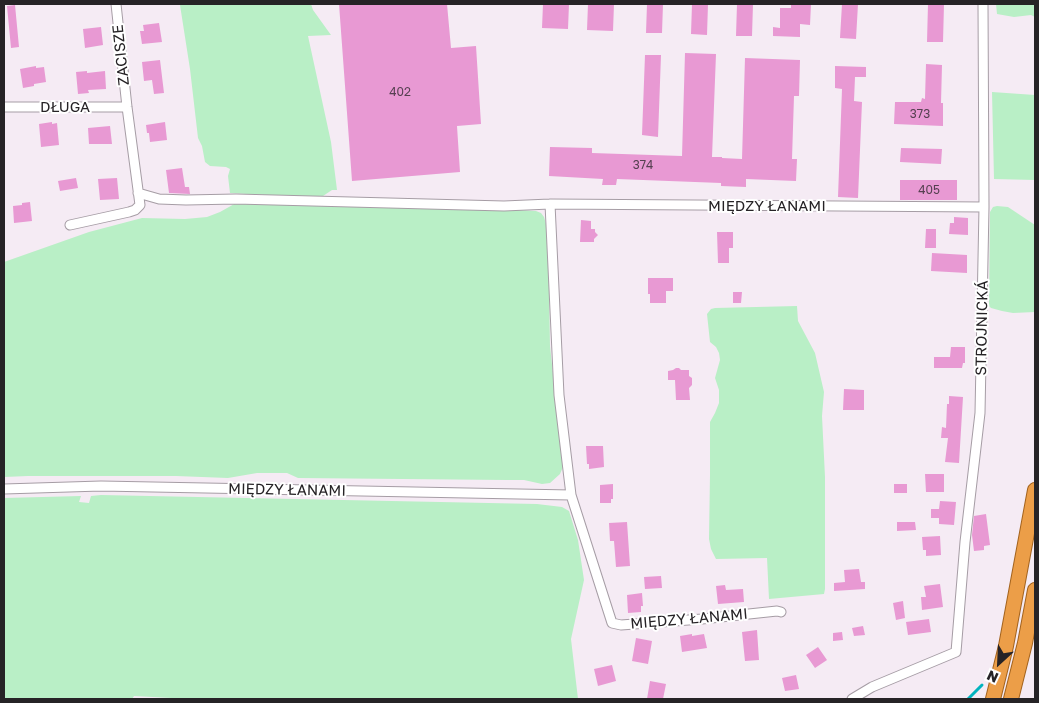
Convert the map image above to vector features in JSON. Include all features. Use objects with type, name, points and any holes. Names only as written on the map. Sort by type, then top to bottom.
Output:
[{"type":"highway","points":[[993,699],[1010,626],[1035,490]]},
{"type":"highway","points":[[1011,699],[1025,643],[1035,590]]},
{"type":"street","name":"ZACISZE","points":[[116,4],[127,106]]},
{"type":"street","name":"STROJNICKÁ","points":[[852,699],[872,688],[956,652],[965,542],[980,413],[984,207],[983,4]]},
{"type":"street","name":"DŁUGA","points":[[4,107],[127,106]]},
{"type":"street","points":[[70,225],[135,210],[140,205],[127,106]]},
{"type":"street","name":"MIĘDZY ŁANAMI","points":[[138,193],[159,199],[186,200],[236,199],[494,205],[984,207]]},
{"type":"street","name":"MIĘDZY ŁANAMI","points":[[550,204],[559,395],[571,495],[612,624],[702,619],[777,610],[782,612]]},
{"type":"street","name":"MIĘDZY ŁANAMI","points":[[4,489],[101,486],[571,495]]},
{"type":"green space","points":[[311,4],[313,10],[331,35],[308,36],[331,142],[337,190],[332,190],[320,198],[230,193],[228,176],[230,169],[210,166],[205,162],[202,146],[198,138],[180,5]]},
{"type":"green space","points":[[996,4],[1035,4],[1035,17],[1031,15],[1014,17],[997,14]]},
{"type":"green space","points":[[992,92],[1035,95],[1035,180],[994,179]]},
{"type":"green space","points":[[236,203],[497,209],[536,211],[541,213],[548,231],[550,346],[563,467],[560,474],[550,483],[542,484],[524,480],[298,478],[287,473],[257,473],[228,478],[176,476],[4,477],[4,262],[89,232],[142,218],[185,219],[207,217]]},
{"type":"green space","points":[[993,207],[1008,207],[1035,225],[1035,312],[1013,313],[989,306],[990,212]]},
{"type":"green space","points":[[797,306],[798,321],[815,353],[824,392],[822,416],[825,477],[825,589],[824,594],[769,599],[767,558],[716,559],[711,549],[709,539],[710,422],[719,403],[719,390],[715,378],[720,360],[716,347],[710,342],[707,314],[711,309],[715,308]]},
{"type":"green space","points":[[81,496],[79,502],[89,503],[91,496],[537,504],[562,507],[569,511],[578,540],[584,580],[571,639],[578,699],[190,699],[134,696],[132,699],[4,699],[4,498]]},
{"type":"building","points":[[339,4],[447,4],[451,48],[476,46],[481,124],[457,126],[460,172],[352,181]]},
{"type":"building","points":[[543,4],[569,4],[568,29],[542,28]]},
{"type":"building","points":[[588,4],[614,4],[613,31],[587,30]]},
{"type":"building","points":[[647,4],[663,4],[662,33],[646,33]]},
{"type":"building","points":[[692,4],[708,4],[707,35],[691,34]]},
{"type":"building","points":[[737,4],[753,4],[752,36],[736,36]]},
{"type":"building","points":[[791,4],[811,4],[810,25],[800,24],[800,37],[773,36],[773,27],[780,28],[780,8],[791,8]]},
{"type":"building","points":[[842,4],[858,4],[856,39],[840,38]]},
{"type":"building","points":[[928,4],[944,4],[943,42],[927,42]]},
{"type":"building","points":[[15,5],[19,47],[11,48],[7,6]]},
{"type":"building","points":[[159,23],[162,42],[142,44],[140,31],[144,31],[143,25]]},
{"type":"building","points":[[101,27],[103,45],[85,48],[83,29]]},
{"type":"building","points":[[685,53],[716,54],[712,157],[722,158],[742,159],[745,58],[800,60],[799,96],[794,96],[792,159],[797,159],[796,181],[746,179],[746,187],[721,186],[721,183],[617,179],[616,185],[602,185],[603,179],[549,176],[550,147],[592,148],[592,153],[682,156]]},
{"type":"building","points":[[645,55],[661,55],[658,137],[642,135]]},
{"type":"building","points":[[160,60],[164,93],[154,94],[152,80],[144,81],[142,62]]},
{"type":"building","points":[[926,64],[942,65],[941,103],[943,103],[943,126],[894,124],[895,102],[921,102],[922,98],[925,99]]},
{"type":"building","points":[[36,66],[36,68],[44,67],[46,82],[23,88],[20,69]]},
{"type":"building","points":[[835,66],[866,67],[866,77],[855,77],[854,101],[862,102],[858,198],[838,197],[842,89],[835,88]]},
{"type":"building","points":[[87,71],[87,73],[105,71],[106,89],[88,90],[89,93],[78,94],[76,72]]},
{"type":"building","points":[[52,122],[52,124],[57,123],[59,145],[41,147],[39,124]]},
{"type":"building","points":[[165,122],[167,140],[150,142],[146,125]]},
{"type":"building","points":[[110,126],[112,144],[89,144],[88,128]]},
{"type":"building","points":[[901,148],[942,149],[941,164],[900,162]]},
{"type":"building","points":[[182,168],[185,187],[189,187],[190,194],[169,193],[166,170]]},
{"type":"building","points":[[76,178],[78,188],[60,191],[58,181]]},
{"type":"building","points":[[117,178],[119,199],[100,200],[98,179]]},
{"type":"building","points":[[900,180],[957,180],[957,200],[900,200]]},
{"type":"building","points":[[30,202],[32,221],[14,223],[13,206]]},
{"type":"building","points":[[954,217],[968,218],[968,235],[949,234],[950,223],[954,223]]},
{"type":"building","points":[[581,220],[591,221],[591,229],[595,229],[598,235],[594,242],[580,242]]},
{"type":"building","points":[[926,229],[936,229],[936,248],[925,248]]},
{"type":"building","points":[[717,232],[733,232],[733,248],[729,248],[729,263],[718,263]]},
{"type":"building","points":[[932,253],[967,255],[967,273],[931,271]]},
{"type":"building","points":[[648,278],[673,278],[673,291],[666,291],[666,303],[650,303]]},
{"type":"building","points":[[733,292],[742,292],[741,303],[733,303]]},
{"type":"building","points":[[951,347],[965,347],[965,363],[963,363],[962,368],[934,368],[934,357],[950,357]]},
{"type":"building","points":[[676,368],[689,370],[689,376],[692,378],[692,385],[689,388],[690,400],[676,400],[675,380],[668,380],[668,371]]},
{"type":"building","points":[[844,389],[864,390],[864,410],[843,410]]},
{"type":"building","points":[[949,396],[963,397],[959,463],[945,462],[948,438],[941,438],[942,427],[946,428]]},
{"type":"building","points":[[586,446],[603,446],[604,467],[589,469]]},
{"type":"building","points":[[925,474],[944,474],[944,492],[926,492]]},
{"type":"building","points":[[613,484],[613,499],[611,499],[611,503],[600,503],[600,485]]},
{"type":"building","points":[[894,484],[907,484],[907,493],[894,493]]},
{"type":"building","points":[[940,501],[956,502],[954,525],[939,524],[939,518],[931,518],[931,509],[939,509]]},
{"type":"building","points":[[986,514],[990,545],[984,546],[984,550],[974,551],[972,535],[974,516]]},
{"type":"building","points":[[627,522],[630,566],[616,567],[614,541],[610,541],[609,523]]},
{"type":"building","points":[[897,522],[915,522],[916,530],[897,531]]},
{"type":"building","points":[[940,536],[941,555],[926,556],[926,550],[923,550],[922,537]]},
{"type":"building","points":[[859,569],[861,582],[865,582],[865,589],[834,591],[834,583],[845,582],[844,570]]},
{"type":"building","points":[[661,576],[662,588],[645,589],[644,577]]},
{"type":"building","points":[[940,584],[943,607],[922,610],[921,597],[926,597],[924,586]]},
{"type":"building","points":[[725,585],[726,590],[743,589],[744,602],[718,604],[716,586]]},
{"type":"building","points":[[642,593],[643,606],[641,606],[641,612],[628,613],[627,595]]},
{"type":"building","points":[[903,601],[905,618],[896,620],[893,603]]},
{"type":"building","points":[[929,619],[931,632],[908,635],[906,622]]},
{"type":"building","points":[[863,626],[865,635],[854,636],[852,628]]},
{"type":"building","points":[[757,630],[759,660],[745,661],[742,632]]},
{"type":"building","points":[[842,632],[843,640],[833,641],[833,633]]},
{"type":"building","points":[[692,634],[692,636],[704,634],[707,648],[682,652],[680,636]]},
{"type":"building","points":[[636,638],[652,641],[648,664],[632,661]]},
{"type":"building","points":[[818,647],[827,660],[815,668],[806,655]]},
{"type":"building","points":[[612,665],[616,681],[598,686],[594,669]]},
{"type":"building","points":[[796,675],[799,689],[785,691],[782,678]]},
{"type":"building","points":[[650,681],[666,684],[663,699],[647,699]]},
{"type":"waterway","points":[[968,699],[982,685]]}]
